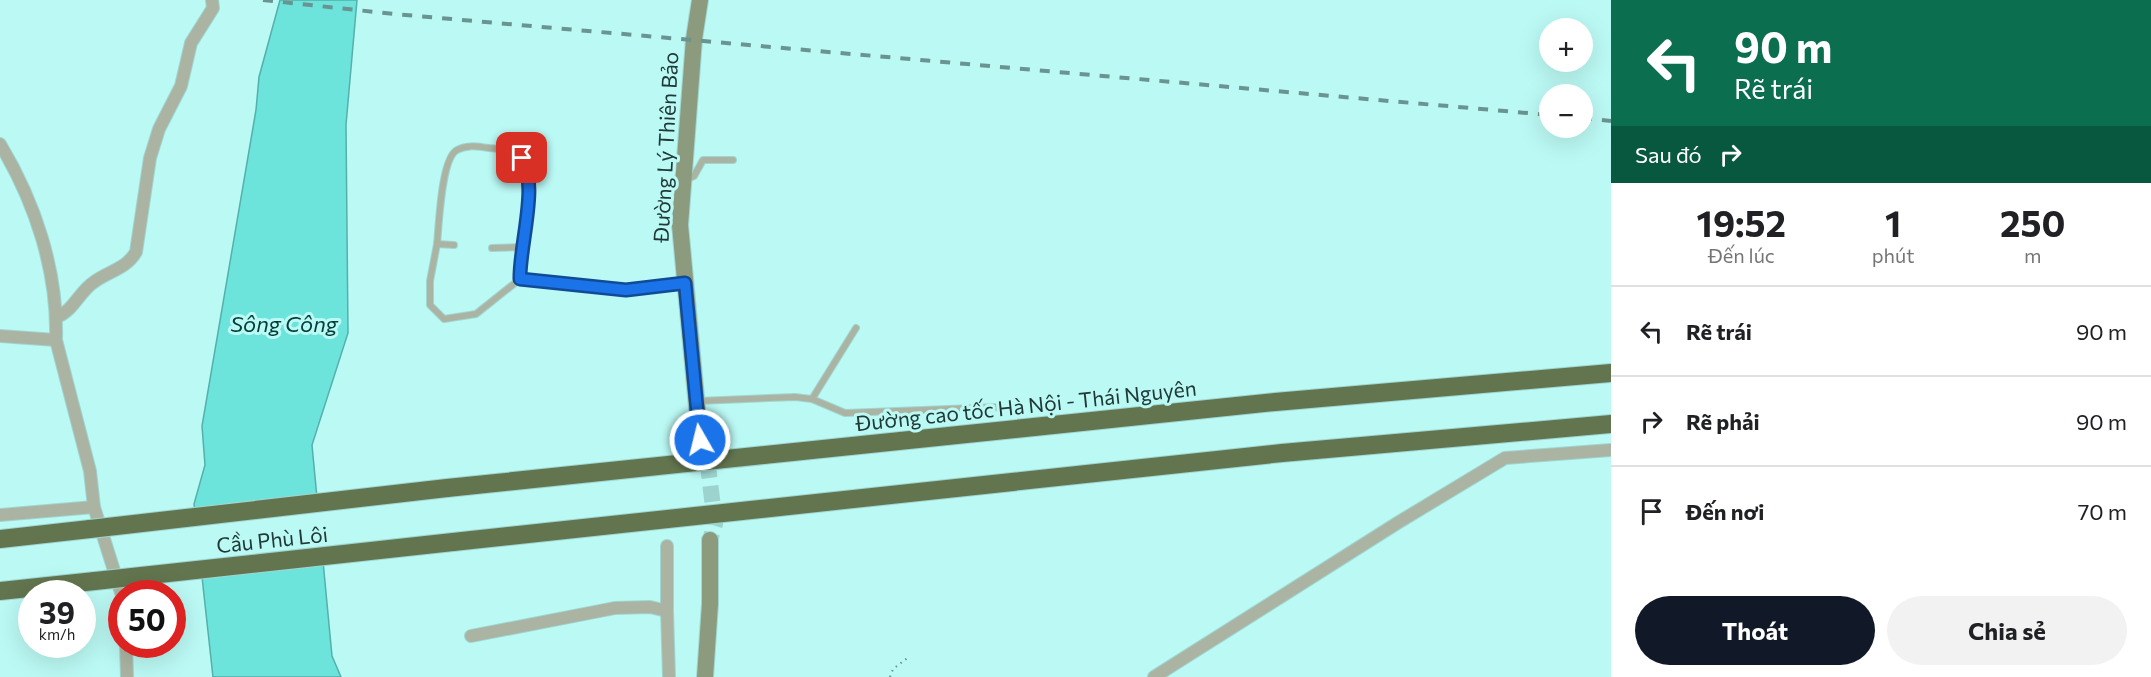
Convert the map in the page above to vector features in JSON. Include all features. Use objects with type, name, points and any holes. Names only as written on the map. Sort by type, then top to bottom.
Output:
[{"type":"highway","name":"Đường cao tốc Hà Nội - Thái Nguyên","points":[[447,488],[1275,402],[1611,373]]},
{"type":"highway","name":"Cầu Phù Lôi","points":[[0,591],[1270,454],[1611,424]]},
{"type":"highway","name":"Cầu Phù Lôi","points":[[0,539],[447,488]]},
{"type":"main road","name":"Đường Lý Thiên Bảo","points":[[700,0],[694,39],[680,225],[700,440]]},
{"type":"main road","points":[[705,677],[710,604],[710,540]]},
{"type":"street","points":[[57,317],[71,308],[93,282],[126,264],[136,252],[152,150],[159,129],[181,86],[191,43],[213,8],[212,0]]},
{"type":"street","points":[[0,144],[27,195],[39,225],[57,317],[56,340],[90,471],[94,507],[117,580]]},
{"type":"street","points":[[0,336],[56,340]]},
{"type":"street","points":[[1154,677],[1399,522],[1505,458],[1611,450]]},
{"type":"street","points":[[0,515],[94,507]]},
{"type":"street","points":[[667,546],[669,677]]},
{"type":"street","points":[[471,636],[615,608],[650,607],[667,611]]},
{"type":"street","points":[[126,658],[127,677]]},
{"type":"lane","points":[[520,279],[528,168],[522,158],[512,150],[470,146],[457,149],[447,162],[430,281],[430,305],[444,319],[476,314],[520,279],[626,290],[685,283]]},
{"type":"lane","points":[[683,182],[694,176],[703,160],[733,160]]},
{"type":"lane","points":[[436,244],[454,245]]},
{"type":"lane","points":[[492,248],[522,247]]},
{"type":"lane","points":[[812,399],[856,328]]},
{"type":"lane","points":[[695,401],[775,396],[812,399],[844,413],[1000,407]]},
{"type":"path","points":[[890,677],[893,669],[910,656]]},
{"type":"water","name":"Sông Công","points":[[280,0],[357,0],[346,125],[348,333],[312,445],[332,656],[341,677],[213,677],[194,504],[205,465],[202,426],[256,110],[259,77]]},
{"type":"pier","points":[[320,503],[326,556],[198,569],[193,517]]},
{"type":"tunnel","points":[[700,440],[706,449],[715,524],[710,540]]},
{"type":"railway","points":[[263,0],[394,14],[1539,114]]},
{"type":"railway","points":[[1593,119],[1611,121]]},
{"type":"route","points":[[522,158],[528,168],[528,189],[520,279],[626,290],[685,283],[700,440]]}]
